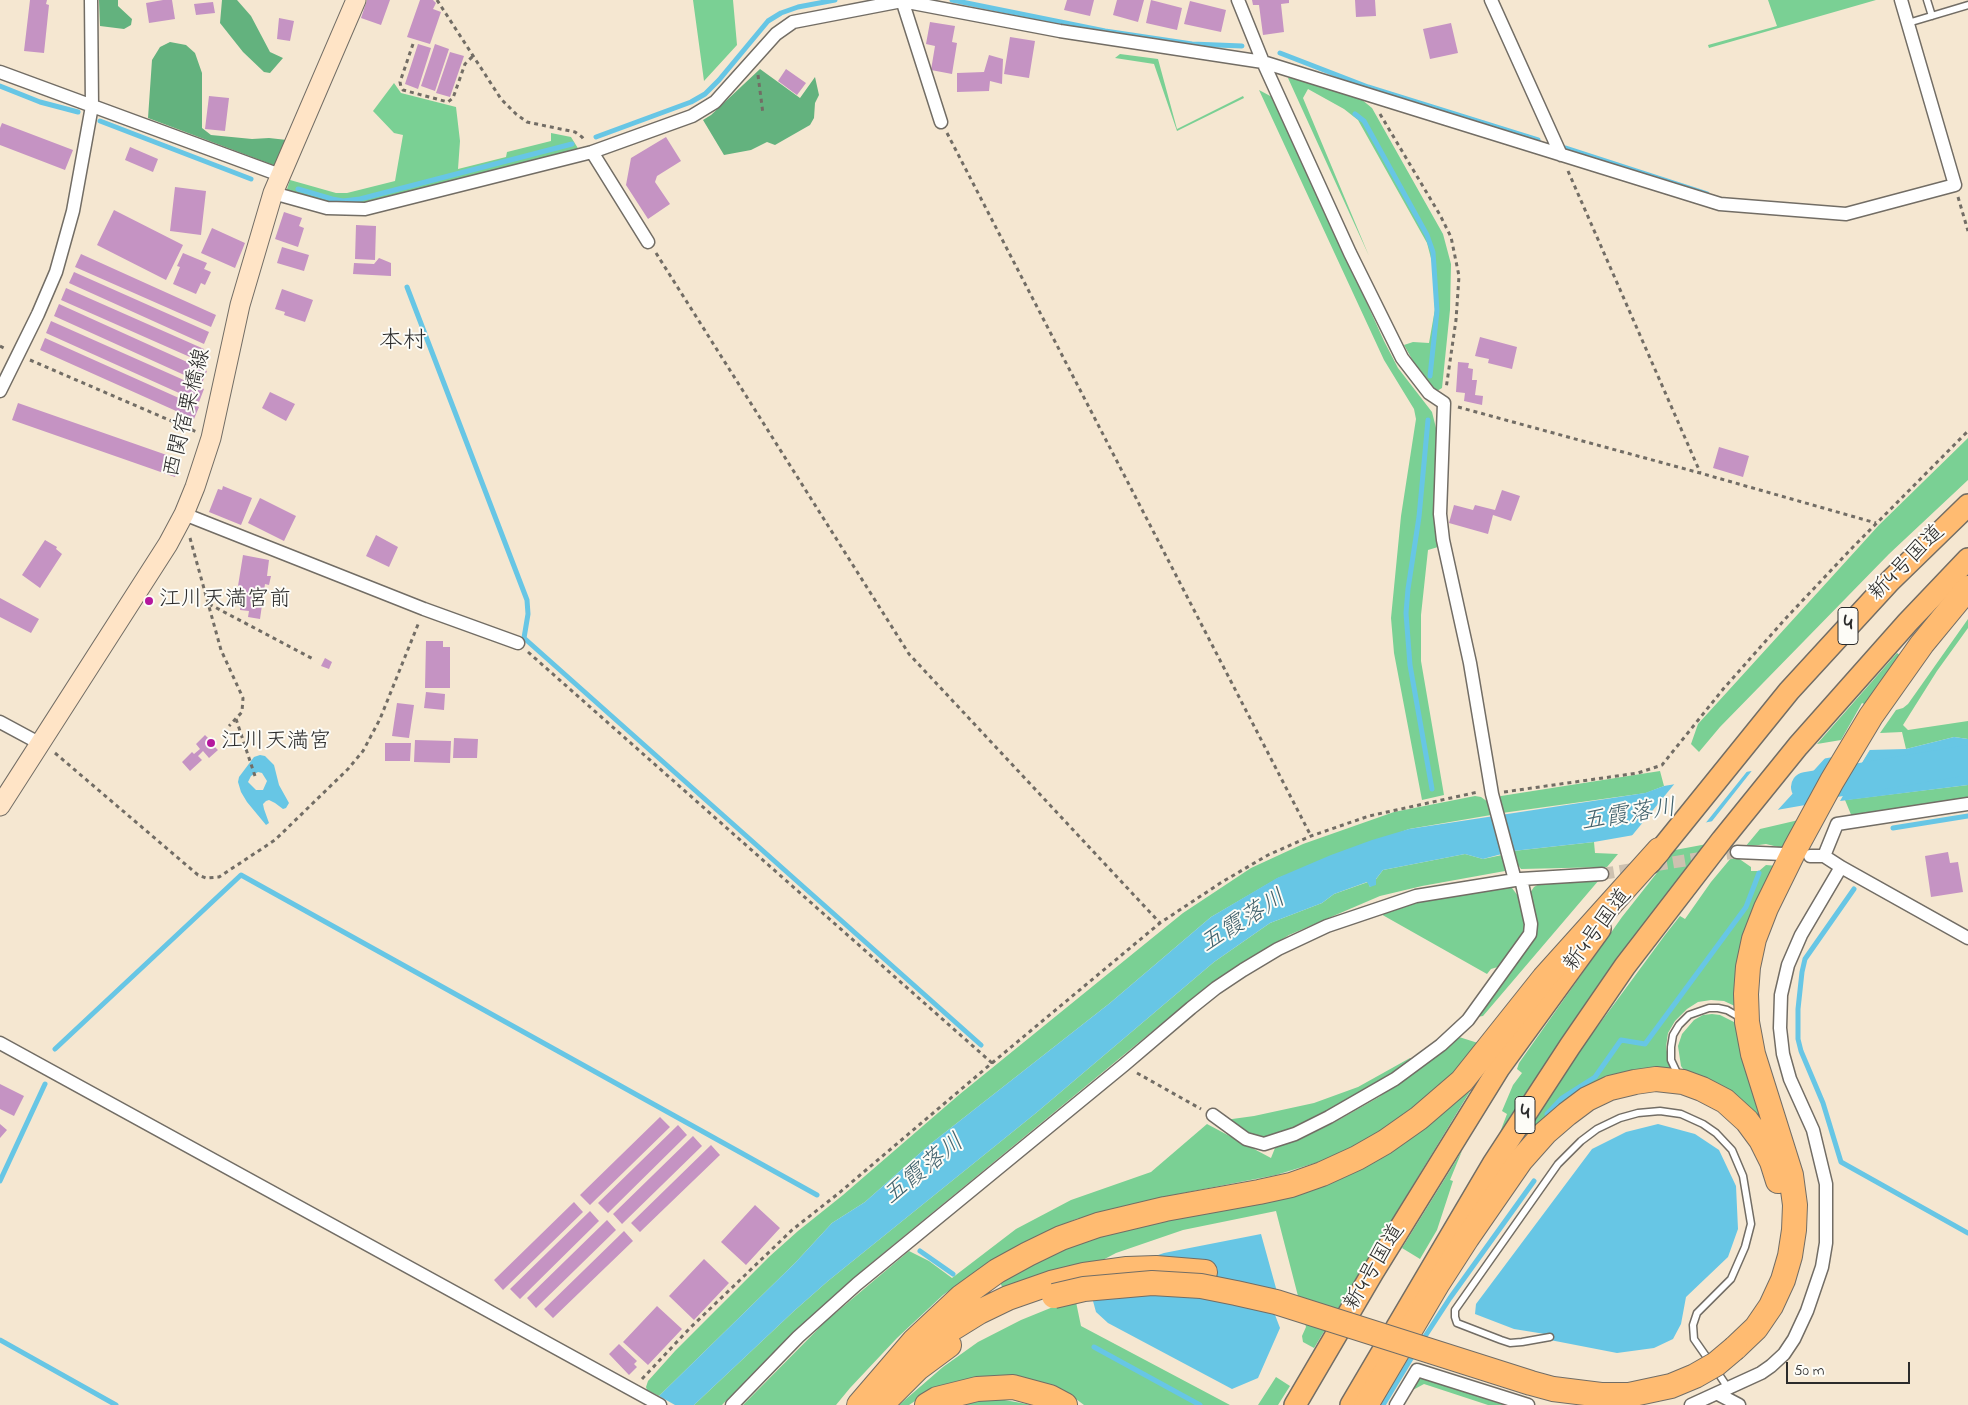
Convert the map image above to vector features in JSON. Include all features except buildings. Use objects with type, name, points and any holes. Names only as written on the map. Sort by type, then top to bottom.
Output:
[{"type":"highway","name":"新4号国道","points":[[1295,1405],[1373,1272],[1499,1068],[1659,850],[1736,754],[1842,632],[1931,540],[1968,505]]},
{"type":"highway","name":"新4号国道","points":[[1351,1405],[1492,1164],[1625,966],[1730,846],[1798,746],[1895,636],[1968,559]]},
{"type":"highway","points":[[1730,1343],[1756,1328],[1771,1306],[1783,1280],[1790,1256],[1794,1230],[1795,1205],[1791,1175],[1753,1054],[1747,1022],[1748,966],[1754,938],[1780,876],[1832,781],[1871,716],[1922,644],[1968,588]]},
{"type":"highway","points":[[871,1400],[914,1341],[961,1297],[997,1271],[1028,1254],[1061,1238],[1098,1225],[1165,1209],[1291,1185],[1322,1174],[1357,1158],[1385,1142],[1419,1118],[1462,1081],[1544,978],[1659,850]]},
{"type":"highway","points":[[871,1400],[961,1337],[1053,1289],[1084,1289],[1152,1283],[1201,1286],[1276,1302],[1531,1383],[1553,1389],[1601,1395],[1628,1395],[1672,1386],[1716,1364],[1750,1311],[1771,1272],[1778,1247],[1781,1221],[1778,1179],[1765,1147],[1747,1121],[1725,1101],[1702,1089],[1682,1082],[1656,1079],[1635,1082],[1610,1088],[1587,1099],[1567,1114],[1521,1160],[1467,1238],[1366,1405]]},
{"type":"highway","points":[[927,1405],[938,1399],[977,1389],[1013,1387],[1050,1397],[1065,1405]]},
{"type":"main road","name":"西関宿栗橋線","points":[[0,806],[168,544],[184,514],[211,438],[240,305],[280,175],[356,0]]},
{"type":"street","points":[[0,390],[38,314],[56,272],[73,211],[92,106],[91,0]]},
{"type":"street","points":[[902,0],[941,122]]},
{"type":"street","points":[[274,193],[327,208],[365,209],[592,152],[692,116],[715,102],[776,34],[792,22],[902,0],[1060,31],[1263,62],[1720,204],[1846,214],[1954,185],[1901,0]]},
{"type":"street","points":[[1213,1115],[1246,1139],[1264,1144],[1295,1134],[1329,1117],[1394,1079],[1441,1045],[1468,1020],[1530,934],[1531,924],[1518,880],[1511,864],[1493,798],[1470,663],[1443,540],[1440,514],[1444,403],[1429,393],[1402,358],[1350,253],[1263,62],[1238,0]]},
{"type":"street","points":[[1491,0],[1561,155]]},
{"type":"street","points":[[2,75],[280,175]]},
{"type":"street","points":[[592,152],[648,242]]},
{"type":"street","points":[[184,514],[518,644]]},
{"type":"street","points":[[0,722],[39,743]]},
{"type":"street","points":[[1824,856],[1837,824],[1968,804]]},
{"type":"street","points":[[1730,846],[1783,854]]},
{"type":"street","points":[[1810,856],[1824,856],[1968,938]]},
{"type":"street","points":[[1691,1405],[1760,1373],[1772,1366],[1784,1354],[1794,1339],[1807,1311],[1822,1267],[1826,1243],[1826,1184],[1820,1154],[1812,1130],[1790,1079],[1783,1054],[1780,1028],[1782,996],[1788,965],[1801,935],[1841,867]]},
{"type":"street","points":[[732,1405],[798,1338],[857,1284],[1124,1066],[1216,988],[1278,949],[1327,926],[1416,896],[1518,880],[1602,874]]},
{"type":"street","points":[[0,1043],[660,1405]]},
{"type":"street","points":[[1396,1405],[1418,1370],[1528,1405]]},
{"type":"street","points":[[1723,1391],[1739,1405]]},
{"type":"lane","points":[[1928,0],[1932,16]]},
{"type":"lane","points":[[1908,23],[1968,5]]},
{"type":"lane","points":[[1682,1082],[1672,1060],[1671,1046],[1676,1030],[1689,1015],[1709,1008],[1718,1008],[1727,1010],[1747,1022]]},
{"type":"lane","points":[[1550,1337],[1510,1343],[1457,1323],[1454,1317],[1455,1310],[1558,1164],[1597,1128],[1638,1113],[1660,1111],[1681,1114],[1710,1128],[1732,1150],[1743,1176],[1748,1201],[1751,1224],[1745,1247],[1732,1279],[1697,1313],[1693,1325],[1694,1339],[1723,1391]]},
{"type":"path","points":[[437,0],[501,99],[516,114],[527,122],[575,132],[582,137],[592,152]]},
{"type":"path","points":[[413,44],[400,82],[403,90],[448,102],[453,98],[466,64],[474,55]]},
{"type":"path","points":[[755,58],[763,114]]},
{"type":"path","points":[[1370,96],[1451,237],[1459,276],[1456,320],[1444,403],[1700,473],[1876,524]]},
{"type":"path","points":[[941,122],[1311,836]]},
{"type":"path","points":[[1561,155],[1700,473]]},
{"type":"path","points":[[1954,185],[1968,231]]},
{"type":"path","points":[[648,242],[909,654],[1160,923]]},
{"type":"path","points":[[0,346],[211,438]]},
{"type":"path","points":[[631,1389],[690,1328],[792,1230],[839,1193],[992,1062],[1160,923],[1222,882],[1268,855],[1311,836],[1369,816],[1476,791],[1493,798],[1638,773],[1662,765],[1724,688],[1788,617],[1968,431]]},
{"type":"path","points":[[184,514],[222,650],[243,698],[242,712],[229,726]]},
{"type":"path","points":[[208,604],[315,660]]},
{"type":"path","points":[[39,743],[53,752],[198,875],[206,878],[219,877],[276,840],[348,769],[362,751],[380,719],[424,609]]},
{"type":"path","points":[[518,644],[992,1062]]},
{"type":"path","points":[[236,719],[256,779]]},
{"type":"path","points":[[1124,1066],[1213,1115]]},
{"type":"green space","points":[[99,0],[118,0],[118,6],[132,19],[131,25],[124,29],[100,26]]},
{"type":"green space","points":[[222,0],[237,0],[251,16],[270,52],[283,58],[270,73],[264,72],[243,52],[220,23]]},
{"type":"green space","points":[[693,0],[733,0],[737,45],[704,81]]},
{"type":"green space","points":[[1768,0],[1876,0],[1709,48],[1708,45],[1777,26]]},
{"type":"green space","points":[[170,42],[186,45],[195,53],[202,73],[202,128],[211,135],[287,140],[276,166],[148,118],[152,60],[160,47]]},
{"type":"green space","points":[[1120,54],[1158,59],[1177,129],[1243,96],[1244,98],[1177,131],[1154,64],[1115,58]]},
{"type":"green space","points":[[760,69],[800,98],[815,77],[819,95],[815,103],[814,118],[810,125],[775,145],[767,142],[751,150],[724,155],[703,120],[711,115]]},
{"type":"green space","points":[[1292,77],[1361,99],[1372,108],[1443,234],[1451,264],[1450,310],[1442,388],[1437,391],[1423,379],[1404,345],[1413,342],[1429,343],[1435,309],[1432,262],[1427,243],[1358,120],[1344,109],[1308,89],[1303,98],[1369,256],[1288,78]]},
{"type":"green space","points":[[394,83],[401,93],[456,107],[460,141],[458,169],[506,157],[507,152],[551,141],[551,133],[571,137],[579,150],[379,201],[338,205],[286,192],[290,180],[336,193],[347,193],[395,181],[403,135],[394,133],[373,111]]},
{"type":"green space","points":[[1259,90],[1274,98],[1384,341],[1398,368],[1432,412],[1439,440],[1438,547],[1428,550],[1421,615],[1421,661],[1444,795],[1422,800],[1394,653],[1391,618],[1401,516],[1416,419],[1414,409],[1384,360]]},
{"type":"green space","points":[[1968,438],[1968,480],[1889,554],[1720,727],[1699,752],[1691,744],[1698,724],[1879,525]]},
{"type":"green space","points":[[1968,619],[1968,628],[1937,671],[1903,725],[1908,730],[1968,721],[1968,739],[1954,737],[1906,749],[1902,732],[1880,733],[1896,710],[1908,704]]},
{"type":"green space","points":[[1897,653],[1904,658],[1871,707],[1862,703],[1841,740],[1817,744]]},
{"type":"green space","points":[[1660,771],[1664,786],[1646,793],[1502,813],[1499,797],[1501,796]]},
{"type":"green space","points":[[1968,785],[1968,800],[1852,817],[1845,800]]},
{"type":"green space","points":[[1475,796],[1481,797],[1488,802],[1491,815],[1409,829],[1278,878],[1211,917],[1110,1003],[929,1145],[865,1202],[832,1223],[795,1263],[659,1396],[647,1390],[648,1381],[675,1351],[770,1256],[798,1231],[843,1195],[960,1094],[1183,913],[1251,868],[1303,844],[1394,812]]},
{"type":"green space","points":[[1803,819],[1786,849],[1766,844],[1745,847],[1760,829]]},
{"type":"green space","points":[[1594,842],[1595,853],[1618,854],[1607,867],[1521,869],[1516,862],[1513,851]]},
{"type":"green space","points":[[1707,844],[1556,1049],[1499,1135],[1507,1114],[1502,1111],[1513,1085],[1522,1073],[1517,1069],[1519,1063],[1622,917],[1675,850]]},
{"type":"green space","points":[[1465,854],[1483,859],[1502,855],[1505,871],[1422,886],[1380,896],[1289,935],[1244,963],[1200,992],[864,1269],[769,1357],[722,1405],[694,1405],[828,1281],[1036,1113],[1214,962],[1270,923],[1322,903],[1334,894],[1368,882],[1370,887],[1383,870]]},
{"type":"green space","points":[[1731,858],[1738,858],[1751,867],[1751,871],[1759,871],[1766,865],[1778,866],[1739,1008],[1724,1001],[1711,1000],[1698,1002],[1687,1009],[1675,1021],[1668,1033],[1666,1047],[1671,1072],[1636,1071],[1501,1171],[1581,1049],[1665,935],[1680,916],[1685,919],[1711,882]]},
{"type":"green space","points":[[1599,880],[1483,1016],[1477,1017],[1534,938],[1530,893],[1534,887],[1541,883]]},
{"type":"green space","points":[[1507,885],[1518,896],[1526,922],[1523,936],[1501,966],[1491,969],[1487,974],[1379,913],[1426,900]]},
{"type":"green space","points":[[1703,1015],[1720,1015],[1736,1023],[1768,1117],[1758,1120],[1686,1073],[1681,1066],[1678,1046],[1682,1034],[1694,1020]]},
{"type":"green space","points":[[1459,1037],[1478,1043],[1455,1071],[1423,1100],[1370,1138],[1325,1160],[1276,1175],[1168,1196],[1076,1219],[990,1261],[943,1295],[897,1338],[836,1405],[743,1405],[826,1321],[909,1251],[929,1261],[952,1278],[1016,1229],[1071,1200],[1151,1172],[1207,1124],[1271,1158],[1275,1148],[1335,1122],[1379,1097]]},
{"type":"green space","points":[[1410,1058],[1412,1060],[1370,1089],[1307,1122],[1269,1136],[1263,1137],[1251,1134],[1225,1120],[1254,1116],[1314,1103],[1358,1087]]},
{"type":"green space","points":[[1467,1084],[1472,1088],[1314,1348],[1303,1342],[1302,1336],[1306,1327],[1276,1211],[1183,1230],[1116,1253],[1097,1263],[1003,1288],[1000,1283],[1026,1267],[1055,1253],[1125,1228],[1278,1198]]},
{"type":"green space","points":[[1462,1151],[1450,1180],[1453,1181],[1437,1230],[1420,1259],[1402,1248]]},
{"type":"green space","points":[[1076,1302],[1081,1326],[1230,1405],[1084,1405],[1076,1399],[1046,1387],[924,1395],[909,1405],[899,1405],[943,1367],[978,1342],[1021,1320],[1053,1307]]},
{"type":"green space","points":[[1276,1377],[1290,1386],[1278,1405],[1258,1405]]},
{"type":"green space","points":[[1419,1378],[1514,1405],[1488,1405],[1424,1384],[1411,1391],[1414,1382]]},
{"type":"green space","points":[[999,1399],[1032,1405],[958,1405],[969,1401]]},
{"type":"water","points":[[1954,737],[1968,739],[1968,785],[1840,801],[1869,750],[1906,749]]},
{"type":"water","points":[[265,756],[274,765],[279,785],[289,803],[283,809],[269,800],[266,801],[263,804],[269,823],[266,825],[247,802],[238,782],[239,777],[254,757]],"holes":[[[258,772],[262,773],[267,781],[263,790],[256,790],[248,782],[251,776]]]},
{"type":"water","points":[[1839,756],[1811,804],[1594,842],[1513,851],[1483,859],[1465,854],[1383,870],[1376,879],[1376,885],[1370,887],[1367,882],[1334,894],[1322,903],[1270,923],[1214,962],[1036,1113],[828,1281],[694,1405],[675,1405],[659,1396],[795,1263],[832,1223],[865,1202],[929,1145],[1110,1003],[1211,917],[1277,878],[1331,855],[1409,829],[1645,793],[1664,786]]},
{"type":"water","points":[[1658,1124],[1695,1134],[1719,1150],[1736,1186],[1738,1229],[1728,1257],[1686,1297],[1681,1324],[1673,1339],[1654,1348],[1617,1353],[1550,1340],[1551,1335],[1514,1329],[1475,1314],[1476,1304],[1592,1149],[1626,1132]]},
{"type":"water","points":[[1261,1234],[1279,1299],[1272,1307],[1280,1328],[1258,1378],[1232,1389],[1108,1323],[1096,1312],[1087,1279],[1164,1253]]},
{"type":"pier","points":[[1871,748],[1838,803],[1837,800],[1867,749]]},
{"type":"pier","points":[[1827,756],[1775,813],[1709,825],[1754,768]]},
{"type":"pier","points":[[1749,769],[1704,825],[1630,838],[1676,782]]},
{"type":"waterway","points":[[596,137],[691,102],[705,94],[768,21],[781,13],[798,7],[835,0]]},
{"type":"waterway","points":[[952,0],[1105,31],[1192,44],[1242,46]]},
{"type":"waterway","points":[[1280,53],[1368,87],[1538,140]]},
{"type":"waterway","points":[[0,86],[40,102],[78,112]]},
{"type":"waterway","points":[[1355,114],[1364,121],[1427,235],[1433,252],[1437,311],[1430,376]]},
{"type":"waterway","points":[[100,121],[251,179]]},
{"type":"waterway","points":[[298,189],[343,201],[360,199],[572,144]]},
{"type":"waterway","points":[[1565,148],[1707,194]]},
{"type":"waterway","points":[[407,287],[527,600],[528,614],[524,638],[981,1045]]},
{"type":"waterway","points":[[1428,420],[1419,517],[1406,613],[1410,665],[1432,789]]},
{"type":"waterway","name":"五霞落川","points":[[1806,787],[1968,760]]},
{"type":"waterway","points":[[1893,828],[1968,816]]},
{"type":"waterway","points":[[1547,1114],[1562,1098],[1595,1077],[1621,1040],[1645,1044],[1746,907],[1759,873]]},
{"type":"waterway","points":[[55,1049],[241,875],[817,1195]]},
{"type":"waterway","points":[[1854,889],[1805,959],[1798,1009],[1798,1039],[1801,1051],[1823,1103],[1841,1162],[1968,1233]]},
{"type":"waterway","points":[[0,1181],[45,1084]]},
{"type":"waterway","points":[[1422,1341],[1450,1298],[1534,1181]]},
{"type":"waterway","points":[[920,1251],[953,1274]]},
{"type":"waterway","points":[[0,1340],[116,1405]]},
{"type":"waterway","points":[[1094,1347],[1200,1405]]},
{"type":"waterway","points":[[1383,1405],[1415,1352]]},
{"type":"tunnel","points":[[1602,874],[1737,852]]},
{"type":"place","name":"江川天満宮前","points":[[149,601]]},
{"type":"place","name":"江川天満宮","points":[[211,743]]},
{"type":"district","name":"本村","points":[[403,343]]}]
